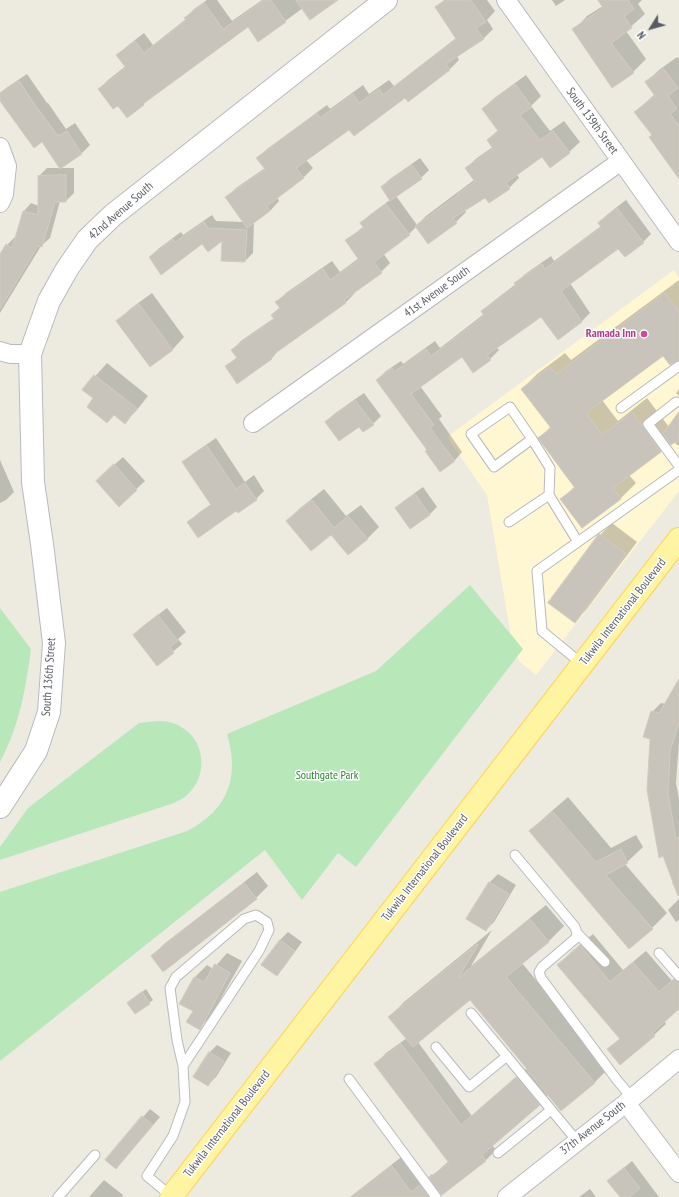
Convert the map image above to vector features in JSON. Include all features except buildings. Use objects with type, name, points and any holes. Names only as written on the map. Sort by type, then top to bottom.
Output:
[{"type":"main road","name":"Tukwila International Boulevard","points":[[171,1197],[679,539]]},
{"type":"street","name":"42nd Avenue South","points":[[42,544],[33,482],[30,354],[49,302],[67,269],[87,240],[113,215],[386,0]]},
{"type":"street","name":"South 139th Street","points":[[506,0],[679,242]]},
{"type":"street","points":[[0,147],[7,166],[4,194],[0,203]]},
{"type":"street","name":"41st Avenue South","points":[[253,423],[621,161]]},
{"type":"street","points":[[0,351],[10,354],[30,354]]},
{"type":"street","name":"South 136th Street","points":[[2,804],[36,751],[49,712],[54,644],[42,544]]},
{"type":"street","name":"37th Avenue South","points":[[507,1197],[679,1059]]},
{"type":"street","points":[[629,1100],[679,1173]]},
{"type":"lane","points":[[621,408],[679,366]]},
{"type":"lane","points":[[676,402],[648,424],[679,466]]},
{"type":"lane","points":[[532,439],[494,467],[471,434],[510,407],[532,439],[550,468],[549,495],[578,542]]},
{"type":"lane","points":[[582,664],[542,631],[537,571],[679,470]]},
{"type":"lane","points":[[509,522],[549,495]]},
{"type":"lane","points":[[515,855],[575,927],[577,933],[605,962]]},
{"type":"lane","points":[[171,1197],[147,1176],[173,1136],[185,1102],[183,1066],[177,1040],[170,988],[176,977],[244,919],[256,915],[267,922],[269,930],[259,951],[183,1066]]},
{"type":"lane","points":[[577,933],[576,938],[539,972],[541,978],[617,1080],[629,1100]]},
{"type":"lane","points":[[659,953],[679,976]]},
{"type":"lane","points":[[471,1013],[577,1141]]},
{"type":"lane","points":[[436,1047],[469,1087],[507,1056]]},
{"type":"lane","points":[[349,1079],[436,1197]]},
{"type":"lane","points":[[498,1153],[551,1110]]},
{"type":"lane","points":[[58,1197],[95,1155]]},
{"type":"shaded area","points":[[674,270],[679,278],[679,491],[536,675],[520,662],[513,648],[487,495],[447,437]]},
{"type":"green space","name":"Southgate Park","points":[[470,585],[523,649],[356,867],[338,853],[302,900],[265,850],[0,1061],[0,892],[187,831],[201,823],[221,802],[227,791],[231,778],[231,750],[227,734],[376,671]]},
{"type":"green space","points":[[0,608],[31,649],[21,707],[7,749],[0,762]]},
{"type":"green space","points":[[158,721],[176,724],[189,732],[195,739],[199,748],[201,756],[200,775],[187,795],[174,803],[0,860],[0,847],[28,808],[139,723]]},
{"type":"place","name":"Ramada Inn","points":[[644,334]]}]
